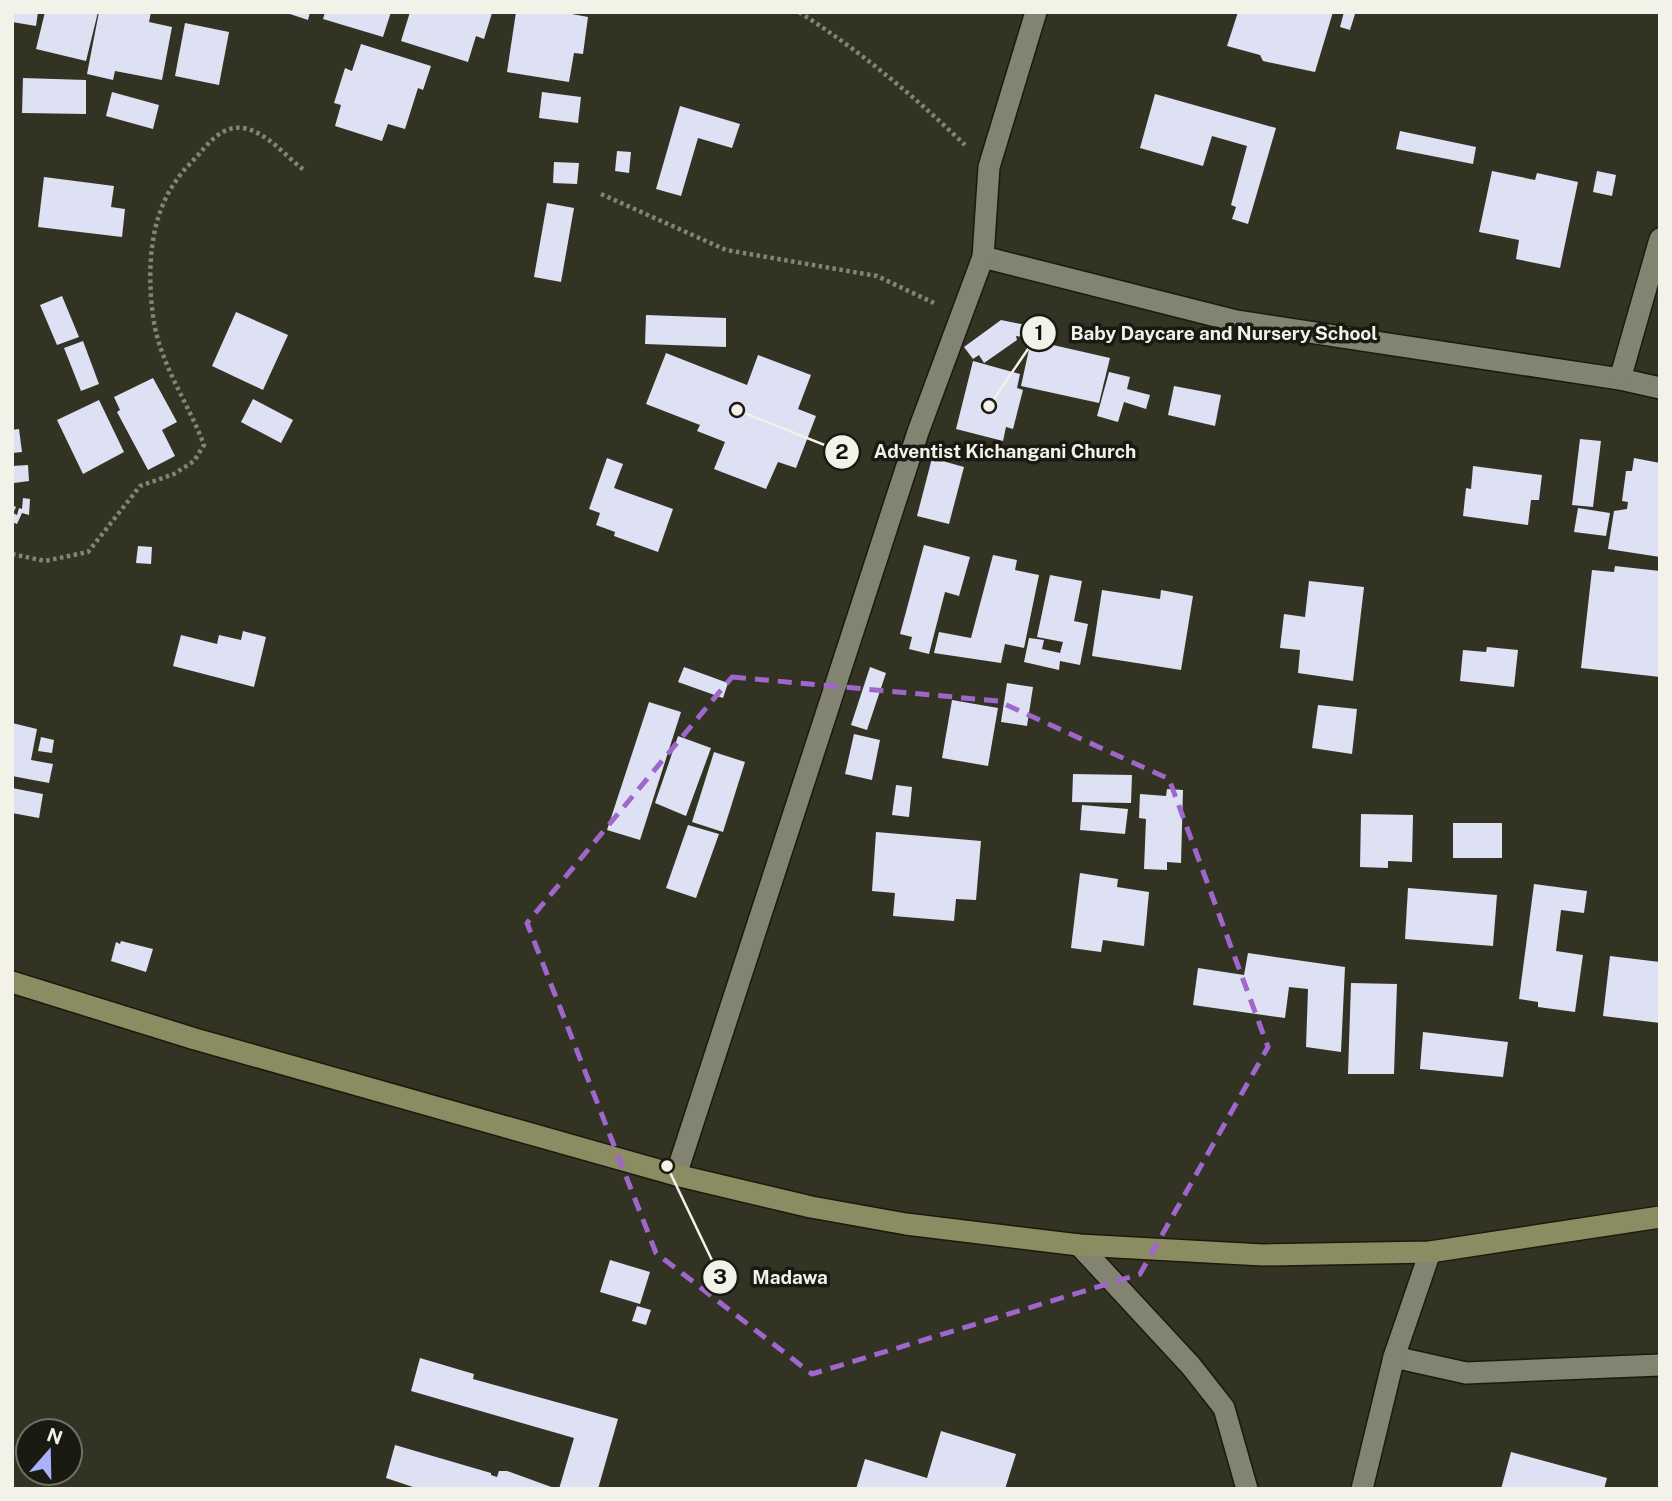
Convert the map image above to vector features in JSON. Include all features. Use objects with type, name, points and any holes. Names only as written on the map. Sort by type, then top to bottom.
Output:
[{"type":"street","points":[[676,1175],[918,432],[983,257],[989,167],[1036,12]]},
{"type":"street","points":[[1620,379],[1660,239]]},
{"type":"street","points":[[983,257],[1236,321],[1620,379],[1660,388]]},
{"type":"street","points":[[12,982],[195,1039],[676,1175],[811,1207],[906,1224],[1079,1245],[1263,1255],[1430,1252],[1660,1217]]},
{"type":"street","points":[[1079,1245],[1191,1366],[1224,1408],[1247,1489]]},
{"type":"street","points":[[1362,1489],[1394,1357],[1430,1252]]},
{"type":"street","points":[[1394,1357],[1466,1373],[1660,1365]]},
{"type":"path","points":[[799,12],[851,45],[882,70],[923,104],[989,167]]},
{"type":"path","points":[[12,554],[45,561],[88,552],[140,486],[174,474],[194,461],[204,445],[162,351],[153,318],[150,269],[154,236],[163,204],[177,178],[211,139],[230,128],[243,128],[262,135],[304,170]]},
{"type":"path","points":[[601,194],[726,250],[877,276],[961,316]]},
{"type":"highlighted area","points":[[732,677],[998,701],[1169,779],[1268,1047],[1140,1274],[812,1374],[656,1253],[527,923]]},
{"type":"building","points":[[12,12],[38,12],[36,26],[12,22]]},
{"type":"building","points":[[45,12],[98,12],[86,61],[36,49]]},
{"type":"building","points":[[99,12],[151,12],[149,22],[172,27],[162,80],[115,71],[113,80],[87,74]]},
{"type":"building","points":[[284,12],[310,12],[308,20]]},
{"type":"building","points":[[325,12],[391,12],[383,37],[323,19]]},
{"type":"building","points":[[410,12],[492,13],[484,39],[476,36],[468,62],[401,41]]},
{"type":"building","points":[[516,12],[561,12],[588,17],[583,54],[574,53],[569,82],[507,72]]},
{"type":"building","points":[[1238,12],[1333,12],[1315,72],[1263,61],[1260,55],[1227,46]]},
{"type":"building","points":[[1344,12],[1355,14],[1350,30],[1340,27]]},
{"type":"building","points":[[185,23],[229,32],[219,85],[175,76]]},
{"type":"building","points":[[361,44],[431,66],[423,90],[418,88],[405,129],[388,124],[382,141],[335,126],[341,105],[334,103],[345,68],[352,71]]},
{"type":"building","points":[[23,78],[86,80],[86,114],[22,113]]},
{"type":"building","points":[[112,92],[159,105],[153,129],[106,116]]},
{"type":"building","points":[[542,92],[581,97],[578,123],[539,118]]},
{"type":"building","points":[[1155,94],[1276,128],[1248,224],[1232,219],[1236,207],[1231,205],[1247,146],[1212,136],[1203,166],[1140,148]]},
{"type":"building","points":[[680,106],[740,124],[732,148],[698,138],[681,196],[656,189]]},
{"type":"building","points":[[1400,131],[1476,147],[1473,164],[1396,149]]},
{"type":"building","points":[[617,151],[631,152],[629,173],[615,171]]},
{"type":"building","points":[[554,162],[579,163],[577,184],[553,183]]},
{"type":"building","points":[[1492,171],[1535,180],[1537,173],[1578,182],[1560,268],[1516,259],[1519,240],[1479,232]]},
{"type":"building","points":[[1597,171],[1616,175],[1612,196],[1593,192]]},
{"type":"building","points":[[44,177],[114,186],[111,207],[125,209],[122,237],[38,227]]},
{"type":"building","points":[[547,203],[574,208],[561,282],[534,277]]},
{"type":"building","points":[[62,296],[79,337],[57,345],[40,305]]},
{"type":"building","points":[[236,312],[288,335],[263,390],[212,366]]},
{"type":"building","points":[[646,315],[726,318],[726,347],[645,344]]},
{"type":"building","points":[[1001,320],[1040,328],[1036,339],[1016,336],[1017,340],[984,363],[979,355],[973,359],[964,347]]},
{"type":"building","points":[[1031,340],[1110,358],[1099,403],[1021,386]]},
{"type":"building","points":[[83,341],[99,384],[81,391],[64,348]]},
{"type":"building","points":[[666,353],[747,385],[758,355],[811,375],[798,409],[816,416],[796,468],[778,462],[766,489],[714,469],[725,442],[697,431],[700,425],[646,404]]},
{"type":"building","points":[[973,361],[1020,374],[1017,388],[1023,390],[1013,429],[1006,427],[1003,441],[956,429]]},
{"type":"building","points":[[1109,372],[1130,377],[1127,389],[1150,395],[1146,409],[1124,402],[1118,422],[1097,416]]},
{"type":"building","points":[[153,378],[177,422],[162,430],[175,456],[148,470],[117,412],[120,410],[114,397]]},
{"type":"building","points":[[1174,386],[1221,395],[1215,426],[1168,415]]},
{"type":"building","points":[[253,399],[293,420],[281,443],[241,422]]},
{"type":"building","points":[[99,400],[124,452],[83,474],[57,420]]},
{"type":"building","points":[[19,429],[22,452],[12,453],[12,430]]},
{"type":"building","points":[[1580,439],[1601,441],[1593,507],[1572,505]]},
{"type":"building","points":[[607,458],[623,464],[614,488],[673,509],[658,552],[614,536],[615,532],[596,525],[600,513],[589,509]]},
{"type":"building","points":[[932,458],[964,467],[949,524],[917,516]]},
{"type":"building","points":[[1634,458],[1660,463],[1660,557],[1608,549],[1614,511],[1627,509],[1628,502],[1622,501],[1626,471],[1632,471]]},
{"type":"building","points":[[28,465],[29,481],[14,483],[12,466]]},
{"type":"building","points":[[1473,466],[1542,475],[1539,500],[1531,500],[1528,525],[1463,516],[1466,488],[1471,489]]},
{"type":"building","points":[[23,498],[30,499],[29,515],[22,513],[17,524],[12,522],[12,505],[16,507],[13,513],[17,515],[19,508],[22,509]]},
{"type":"building","points":[[1578,508],[1610,513],[1606,536],[1574,532]]},
{"type":"building","points":[[924,545],[970,557],[959,596],[945,592],[929,654],[909,649],[912,637],[900,634]]},
{"type":"building","points":[[138,546],[152,547],[151,564],[136,563]]},
{"type":"building","points":[[993,555],[1017,560],[1015,570],[1039,575],[1024,648],[1005,644],[1001,663],[934,653],[939,632],[971,638]]},
{"type":"building","points":[[1615,566],[1660,571],[1660,677],[1581,668],[1592,570],[1614,572]]},
{"type":"building","points":[[1050,575],[1082,581],[1074,621],[1088,624],[1080,665],[1060,661],[1059,670],[1024,662],[1029,638],[1044,640],[1042,649],[1060,653],[1063,642],[1037,637]]},
{"type":"building","points":[[1309,581],[1364,587],[1353,681],[1298,673],[1300,650],[1280,648],[1284,614],[1305,617]]},
{"type":"building","points":[[1102,590],[1160,599],[1161,590],[1193,596],[1181,670],[1092,656]]},
{"type":"building","points":[[243,631],[266,637],[254,687],[173,666],[181,635],[217,644],[219,635],[241,640]]},
{"type":"building","points":[[1487,647],[1518,650],[1514,687],[1460,681],[1463,650],[1486,652]]},
{"type":"building","points":[[684,667],[728,683],[723,698],[678,682]]},
{"type":"building","points":[[870,667],[886,673],[867,730],[851,725]]},
{"type":"building","points":[[1007,683],[1033,687],[1027,726],[1001,722]]},
{"type":"building","points":[[952,700],[998,708],[988,766],[942,758]]},
{"type":"building","points":[[649,702],[681,712],[640,840],[607,830]]},
{"type":"building","points":[[1318,705],[1357,709],[1352,754],[1312,748]]},
{"type":"building","points":[[12,723],[37,729],[31,760],[53,764],[49,783],[12,776]]},
{"type":"building","points":[[854,734],[880,740],[872,780],[845,774]]},
{"type":"building","points":[[678,736],[711,748],[686,816],[655,803]]},
{"type":"building","points":[[41,737],[54,740],[52,753],[38,751]]},
{"type":"building","points":[[714,752],[745,762],[723,832],[692,822]]},
{"type":"building","points":[[1073,774],[1132,775],[1131,803],[1072,802]]},
{"type":"building","points":[[896,785],[912,787],[909,817],[892,815]]},
{"type":"building","points":[[12,788],[43,794],[39,818],[12,813]]},
{"type":"building","points":[[1167,789],[1183,790],[1181,863],[1167,862],[1167,870],[1144,869],[1146,819],[1139,818],[1140,794],[1166,796]]},
{"type":"building","points":[[1082,805],[1128,809],[1125,834],[1080,830]]},
{"type":"building","points":[[1361,814],[1413,815],[1412,862],[1388,861],[1388,868],[1360,867]]},
{"type":"building","points":[[1453,823],[1502,823],[1502,858],[1453,858]]},
{"type":"building","points":[[688,825],[719,834],[696,898],[666,888]]},
{"type":"building","points":[[876,832],[981,841],[976,900],[956,899],[954,921],[893,916],[895,893],[872,891]]},
{"type":"building","points":[[1080,873],[1118,879],[1117,887],[1149,892],[1144,946],[1103,940],[1101,952],[1071,948]]},
{"type":"building","points":[[1534,884],[1587,891],[1584,913],[1561,910],[1556,951],[1583,955],[1575,1012],[1538,1007],[1538,1002],[1519,999]]},
{"type":"building","points":[[1408,888],[1497,895],[1493,946],[1405,939]]},
{"type":"building","points":[[121,941],[153,949],[146,972],[111,961],[116,942],[120,944]]},
{"type":"building","points":[[1248,953],[1345,967],[1341,1052],[1306,1047],[1308,989],[1289,987],[1285,1018],[1193,1005],[1198,968],[1244,975]]},
{"type":"building","points":[[1610,956],[1660,962],[1660,1023],[1603,1016]]},
{"type":"building","points":[[1351,983],[1397,984],[1394,1074],[1348,1074]]},
{"type":"building","points":[[1423,1032],[1508,1042],[1503,1077],[1420,1069]]},
{"type":"building","points":[[610,1260],[650,1272],[640,1304],[600,1292]]},
{"type":"building","points":[[637,1306],[651,1310],[646,1325],[632,1321]]},
{"type":"building","points":[[420,1358],[474,1374],[473,1379],[618,1419],[598,1489],[559,1489],[574,1438],[411,1391]]},
{"type":"building","points":[[941,1431],[1016,1454],[1005,1489],[856,1489],[865,1459],[927,1478]]},
{"type":"building","points":[[395,1445],[497,1477],[499,1471],[507,1471],[557,1489],[419,1489],[386,1478]]},
{"type":"building","points":[[1511,1452],[1607,1478],[1604,1489],[1501,1489]]},
{"type":"place","name":"Baby Daycare and Nursery School","points":[[989,406]]},
{"type":"place","name":"Adventist Kichangani Church","points":[[737,410]]},
{"type":"place","name":"Madawa","points":[[667,1166]]}]
